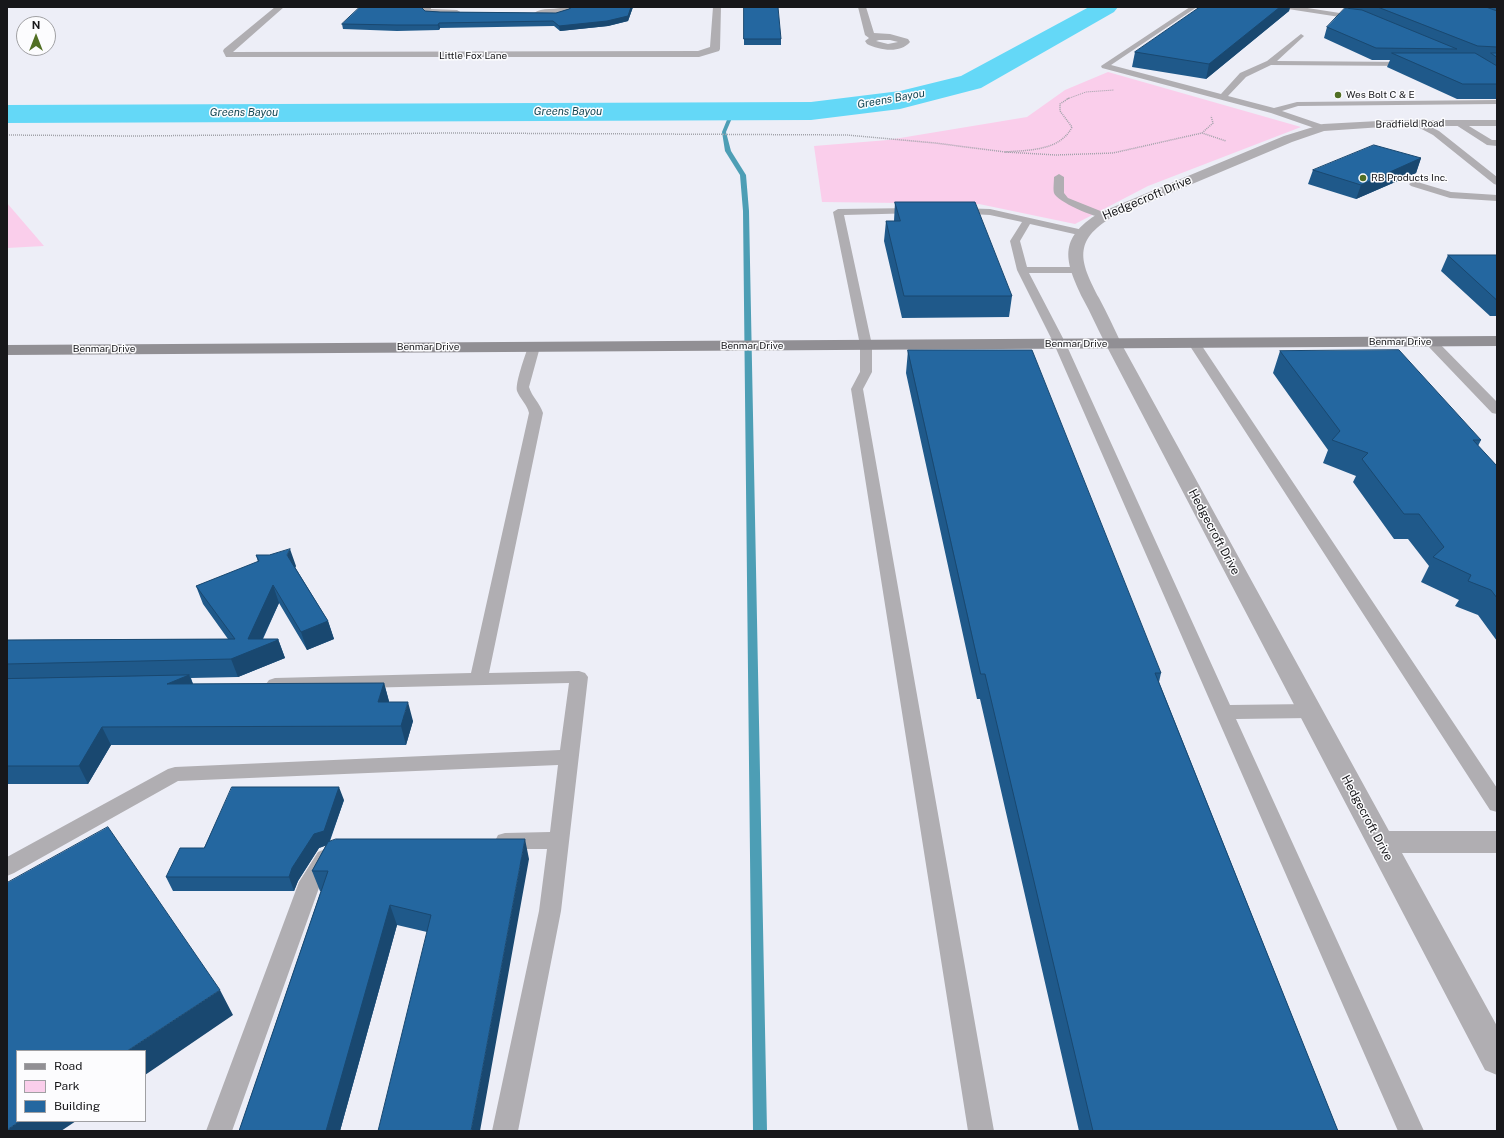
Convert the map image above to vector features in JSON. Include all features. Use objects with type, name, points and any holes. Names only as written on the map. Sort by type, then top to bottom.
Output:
[{"type":"street","name":"Little Fox Lane","points":[[280,7],[228,51],[230,55],[699,54],[715,49],[717,7]]},
{"type":"street","points":[[533,13],[566,11],[573,7]]},
{"type":"street","points":[[862,7],[870,35],[877,37]]},
{"type":"street","points":[[426,8],[429,12],[464,13]]},
{"type":"street","name":"Bradfield Road","points":[[1323,128],[1417,123],[1497,123]]},
{"type":"street","name":"Hedgecroft Drive","points":[[1323,128],[1288,139],[1104,216],[1092,223],[1082,233],[1078,242],[1076,255],[1078,270],[1113,343],[1497,1059]]},
{"type":"street","name":"Benmar Drive","points":[[7,350],[1497,341]]},
{"type":"street","points":[[1380,842],[1497,842]]},
{"type":"lane","points":[[1194,7],[1105,66],[1274,111],[1323,128]]},
{"type":"lane","points":[[1288,7],[1361,18],[1368,21]]},
{"type":"lane","points":[[1222,98],[1243,75],[1270,63],[1301,36]]},
{"type":"lane","points":[[1270,63],[1418,64]]},
{"type":"lane","points":[[1274,111],[1297,104],[1497,102]]},
{"type":"lane","points":[[1417,123],[1436,133],[1497,182]]},
{"type":"lane","points":[[1459,123],[1490,143],[1497,143]]},
{"type":"lane","points":[[1059,177],[1059,193],[1065,200],[1104,216]]},
{"type":"lane","points":[[1414,184],[1450,195],[1497,198]]},
{"type":"lane","points":[[981,1131],[857,389],[866,372],[866,345],[838,212],[990,212],[1082,233]]},
{"type":"lane","points":[[1028,220],[1016,241],[1022,270],[1060,344],[1411,1131]]},
{"type":"lane","points":[[1022,270],[1078,270]]},
{"type":"lane","points":[[1431,342],[1497,410]]},
{"type":"lane","points":[[1194,343],[1497,804]]},
{"type":"lane","points":[[479,679],[536,413],[535,404],[524,392],[523,387],[534,347]]},
{"type":"lane","points":[[259,684],[579,677],[550,911],[506,1131]]},
{"type":"lane","points":[[1225,712],[1310,711]]},
{"type":"lane","points":[[7,867],[175,774],[569,757]]},
{"type":"lane","points":[[482,841],[559,840]]},
{"type":"lane","points":[[219,1131],[310,882],[327,855],[345,848]]},
{"type":"path","points":[[1005,152],[1048,146],[1063,141],[1070,134],[1072,127],[1060,112],[1060,104],[1067,98],[1078,94],[1119,90]]},
{"type":"path","points":[[7,135],[140,136],[444,133],[847,135],[935,143],[1005,152],[1056,155],[1114,153],[1202,133],[1213,123],[1212,116],[1208,112]]},
{"type":"path","points":[[1202,133],[1228,142]]},
{"type":"green space","points":[[1108,72],[1301,127],[1148,186],[1075,224],[979,204],[822,202],[814,146],[888,140],[1027,117],[1065,90]]},
{"type":"green space","points":[[7,203],[44,246],[7,248]]},
{"type":"building","points":[[360,7],[421,7],[425,11],[440,12],[556,13],[572,7],[631,7],[628,16],[607,21],[559,26],[553,21],[439,23],[438,25],[342,24]]},
{"type":"building","points":[[744,7],[778,7],[781,39],[744,39]]},
{"type":"building","points":[[1200,7],[1280,7],[1209,64],[1135,52]]},
{"type":"building","points":[[1378,7],[1486,7],[1497,11],[1497,47],[1478,46]]},
{"type":"building","points":[[1345,8],[1362,10],[1457,49],[1376,48],[1327,27]]},
{"type":"building","points":[[1392,53],[1475,53],[1497,66],[1497,84],[1463,84]]},
{"type":"building","points":[[1491,53],[1497,53],[1497,57]]},
{"type":"building","points":[[1374,145],[1421,158],[1361,185],[1313,170]]},
{"type":"building","points":[[895,202],[975,202],[1012,296],[904,296],[886,221],[900,221]]},
{"type":"building","points":[[1448,255],[1497,255],[1497,300]]},
{"type":"building","points":[[908,350],[1032,350],[1161,673],[1155,673],[1338,1131],[1093,1131],[985,674],[981,674]]},
{"type":"building","points":[[1399,350],[1481,440],[1473,440],[1497,466],[1497,598],[1491,590],[1468,581],[1471,575],[1433,557],[1444,547],[1419,514],[1404,514],[1362,459],[1368,453],[1332,440],[1340,431],[1280,351]]},
{"type":"building","points":[[290,549],[287,555],[328,621],[301,632],[273,585],[248,639],[278,640],[231,659],[7,664],[7,640],[235,639],[196,586],[259,561],[256,555],[269,555]]},
{"type":"building","points":[[189,675],[167,684],[384,683],[378,702],[408,702],[401,726],[102,727],[79,766],[7,766],[7,679]]},
{"type":"building","points":[[232,787],[339,787],[324,831],[314,834],[292,868],[289,877],[166,877],[180,848],[204,848]]},
{"type":"building","points":[[108,827],[220,990],[129,1050],[16,1050],[16,1122],[19,1122],[7,1130],[7,883]]},
{"type":"building","points":[[336,839],[525,839],[471,1131],[378,1131],[431,915],[390,905],[326,1131],[239,1131],[328,871],[312,871],[328,842]]},
{"type":"waterway","name":"Greens Bayou","points":[[7,114],[811,111],[900,100],[971,82],[1106,7]]},
{"type":"waterway","points":[[733,111],[724,132],[728,151],[743,175],[746,211],[760,1131]]},
{"type":"place","name":"Wes Bolt C & E","points":[[1338,95]]},
{"type":"place","name":"RB Products Inc.","points":[[1363,178]]}]
